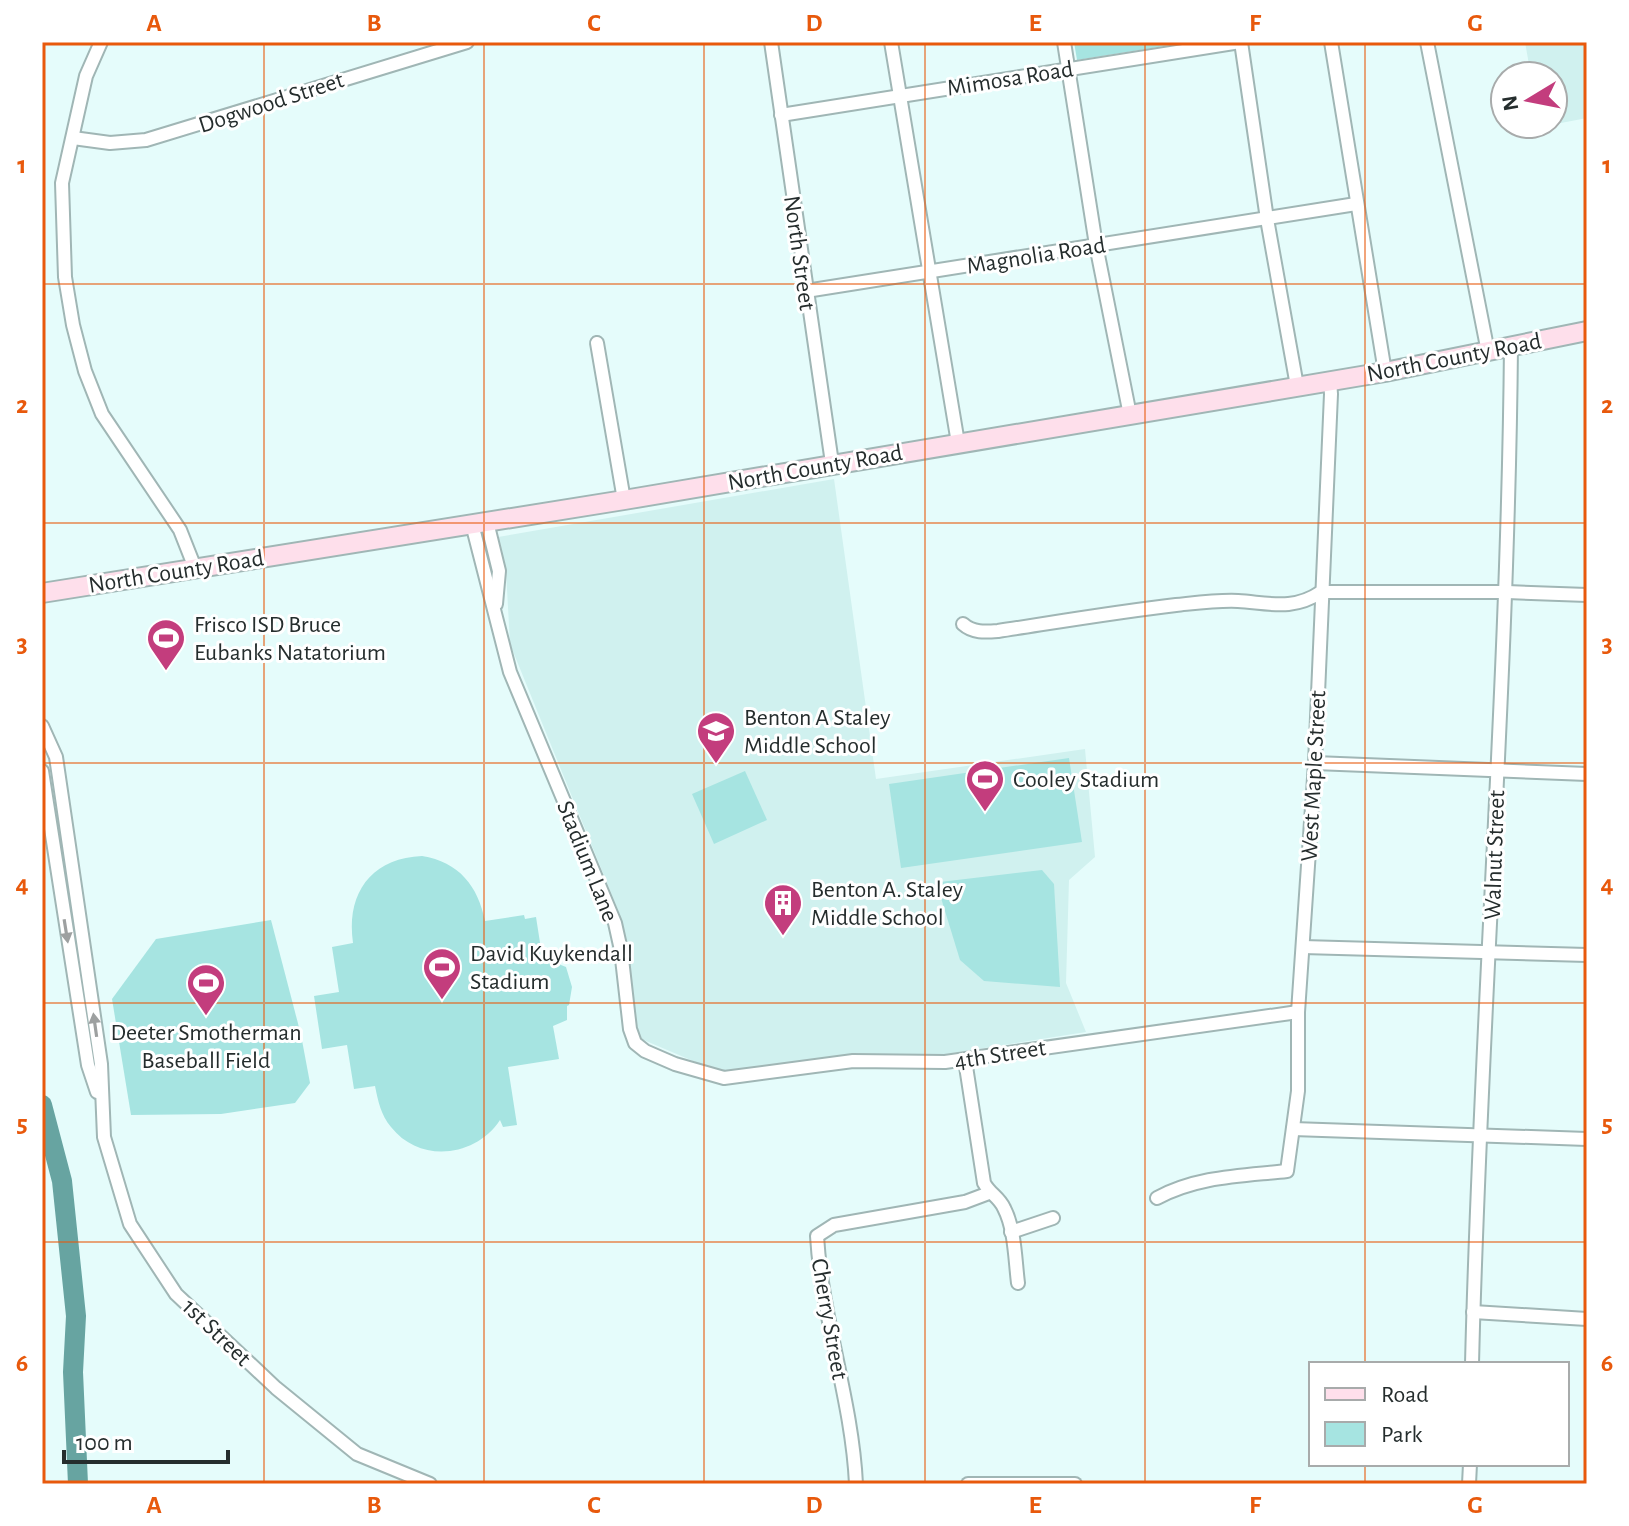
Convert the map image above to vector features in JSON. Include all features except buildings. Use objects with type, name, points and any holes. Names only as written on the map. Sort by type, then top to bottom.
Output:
[{"type":"street","points":[[101,42],[86,76],[62,183],[61,228],[67,289],[85,371],[102,414],[180,530],[195,568]]},
{"type":"street","name":"Dogwood Street","points":[[73,138],[110,143],[146,140],[467,42]]},
{"type":"street","name":"North Street","points":[[771,42],[832,463]]},
{"type":"street","points":[[891,42],[958,443]]},
{"type":"street","points":[[1064,42],[1096,245],[1130,415]]},
{"type":"street","points":[[1240,42],[1297,386]]},
{"type":"street","name":"Mimosa Road","points":[[781,115],[1240,42]]},
{"type":"street","points":[[1331,42],[1385,372]]},
{"type":"street","points":[[1427,42],[1488,352]]},
{"type":"street","name":"Magnolia Road","points":[[806,291],[1356,204]]},
{"type":"street","name":"North County Road","points":[[42,593],[624,500],[1385,372],[1587,331]]},
{"type":"street","points":[[597,343],[624,500]]},
{"type":"street","name":"Walnut Street","points":[[1472,1362],[1507,592],[1511,346]]},
{"type":"street","name":"West Maple Street","points":[[1157,1198],[1205,1180],[1287,1171],[1298,1091],[1298,1012],[1315,763],[1330,381]]},
{"type":"street","name":"Stadium Lane","points":[[480,523],[499,571],[495,615],[510,672],[615,923],[630,1029],[635,1043],[645,1051],[701,1074]]},
{"type":"street","points":[[963,624],[969,630],[998,631],[1176,605],[1239,601],[1266,606],[1291,603],[1308,600],[1321,592],[1587,595]]},
{"type":"street","name":"1st Street","points":[[42,727],[56,757],[101,1064],[104,1137],[130,1224],[176,1294],[266,1379],[357,1454],[430,1484]]},
{"type":"street","points":[[1315,763],[1587,774]]},
{"type":"street","name":"1st Street","points":[[42,771],[88,1065],[101,1102]]},
{"type":"street","points":[[62,900],[77,898]]},
{"type":"street","points":[[1303,947],[1587,955]]},
{"type":"street","name":"4th Street","points":[[701,1074],[724,1078],[853,1061],[965,1060],[1298,1012]]},
{"type":"street","points":[[965,1060],[984,1183],[1009,1216],[1018,1283]]},
{"type":"street","points":[[1293,1129],[1587,1139]]},
{"type":"street","name":"Cherry Street","points":[[856,1484],[851,1430],[821,1283],[817,1236],[834,1225],[965,1202],[989,1193]]},
{"type":"street","points":[[1011,1232],[1053,1218]]},
{"type":"street","points":[[1473,1312],[1587,1319]]},
{"type":"street","points":[[968,1484],[1075,1484]]},
{"type":"shaded area","points":[[1525,42],[1587,42],[1587,118],[1569,121],[1569,60],[1528,60]]},
{"type":"shaded area","name":"Benton A Staley Middle School","points":[[834,479],[876,779],[1085,749],[1095,857],[1069,880],[1066,983],[1086,1032],[946,1054],[836,1056],[719,1072],[639,1038],[620,915],[510,644],[506,571],[498,537]]},
{"type":"green space","points":[[1074,42],[1190,42],[1077,60]]},
{"type":"green space","name":"Cooley Stadium","points":[[1069,758],[1082,842],[901,868],[889,784]]},
{"type":"green space","points":[[745,771],[767,820],[714,844],[692,794]]},
{"type":"green space","name":"David Kuykendall Stadium","points":[[422,856],[446,864],[465,878],[477,897],[485,921],[524,915],[525,919],[536,917],[541,949],[557,951],[572,987],[567,1020],[553,1026],[559,1059],[508,1067],[517,1125],[503,1127],[500,1120],[477,1142],[447,1151],[417,1147],[403,1139],[385,1118],[375,1086],[354,1089],[347,1045],[322,1049],[314,996],[339,992],[332,947],[353,943],[354,909],[365,882],[388,864]]},
{"type":"green space","points":[[1042,870],[1054,884],[1060,987],[984,981],[960,960],[941,898],[940,882]]},
{"type":"green space","name":"Deeter Smotherman Baseball Field","points":[[271,920],[301,1035],[310,1083],[295,1103],[221,1114],[131,1115],[112,999],[156,939]]},
{"type":"waterway","points":[[42,1105],[62,1181],[76,1316],[73,1372],[78,1484]]},
{"type":"place","name":"Frisco ISD Bruce Eubanks Natatorium","points":[[166,672]]},
{"type":"place","name":"Benton A Staley Middle School","points":[[716,765]]},
{"type":"place","name":"Cooley Stadium","points":[[985,813]]},
{"type":"place","name":"Benton A. Staley Middle School","points":[[783,937]]},
{"type":"place","name":"David Kuykendall Stadium","points":[[442,1001]]},
{"type":"place","name":"Deeter Smotherman Baseball Field","points":[[206,1017]]}]
